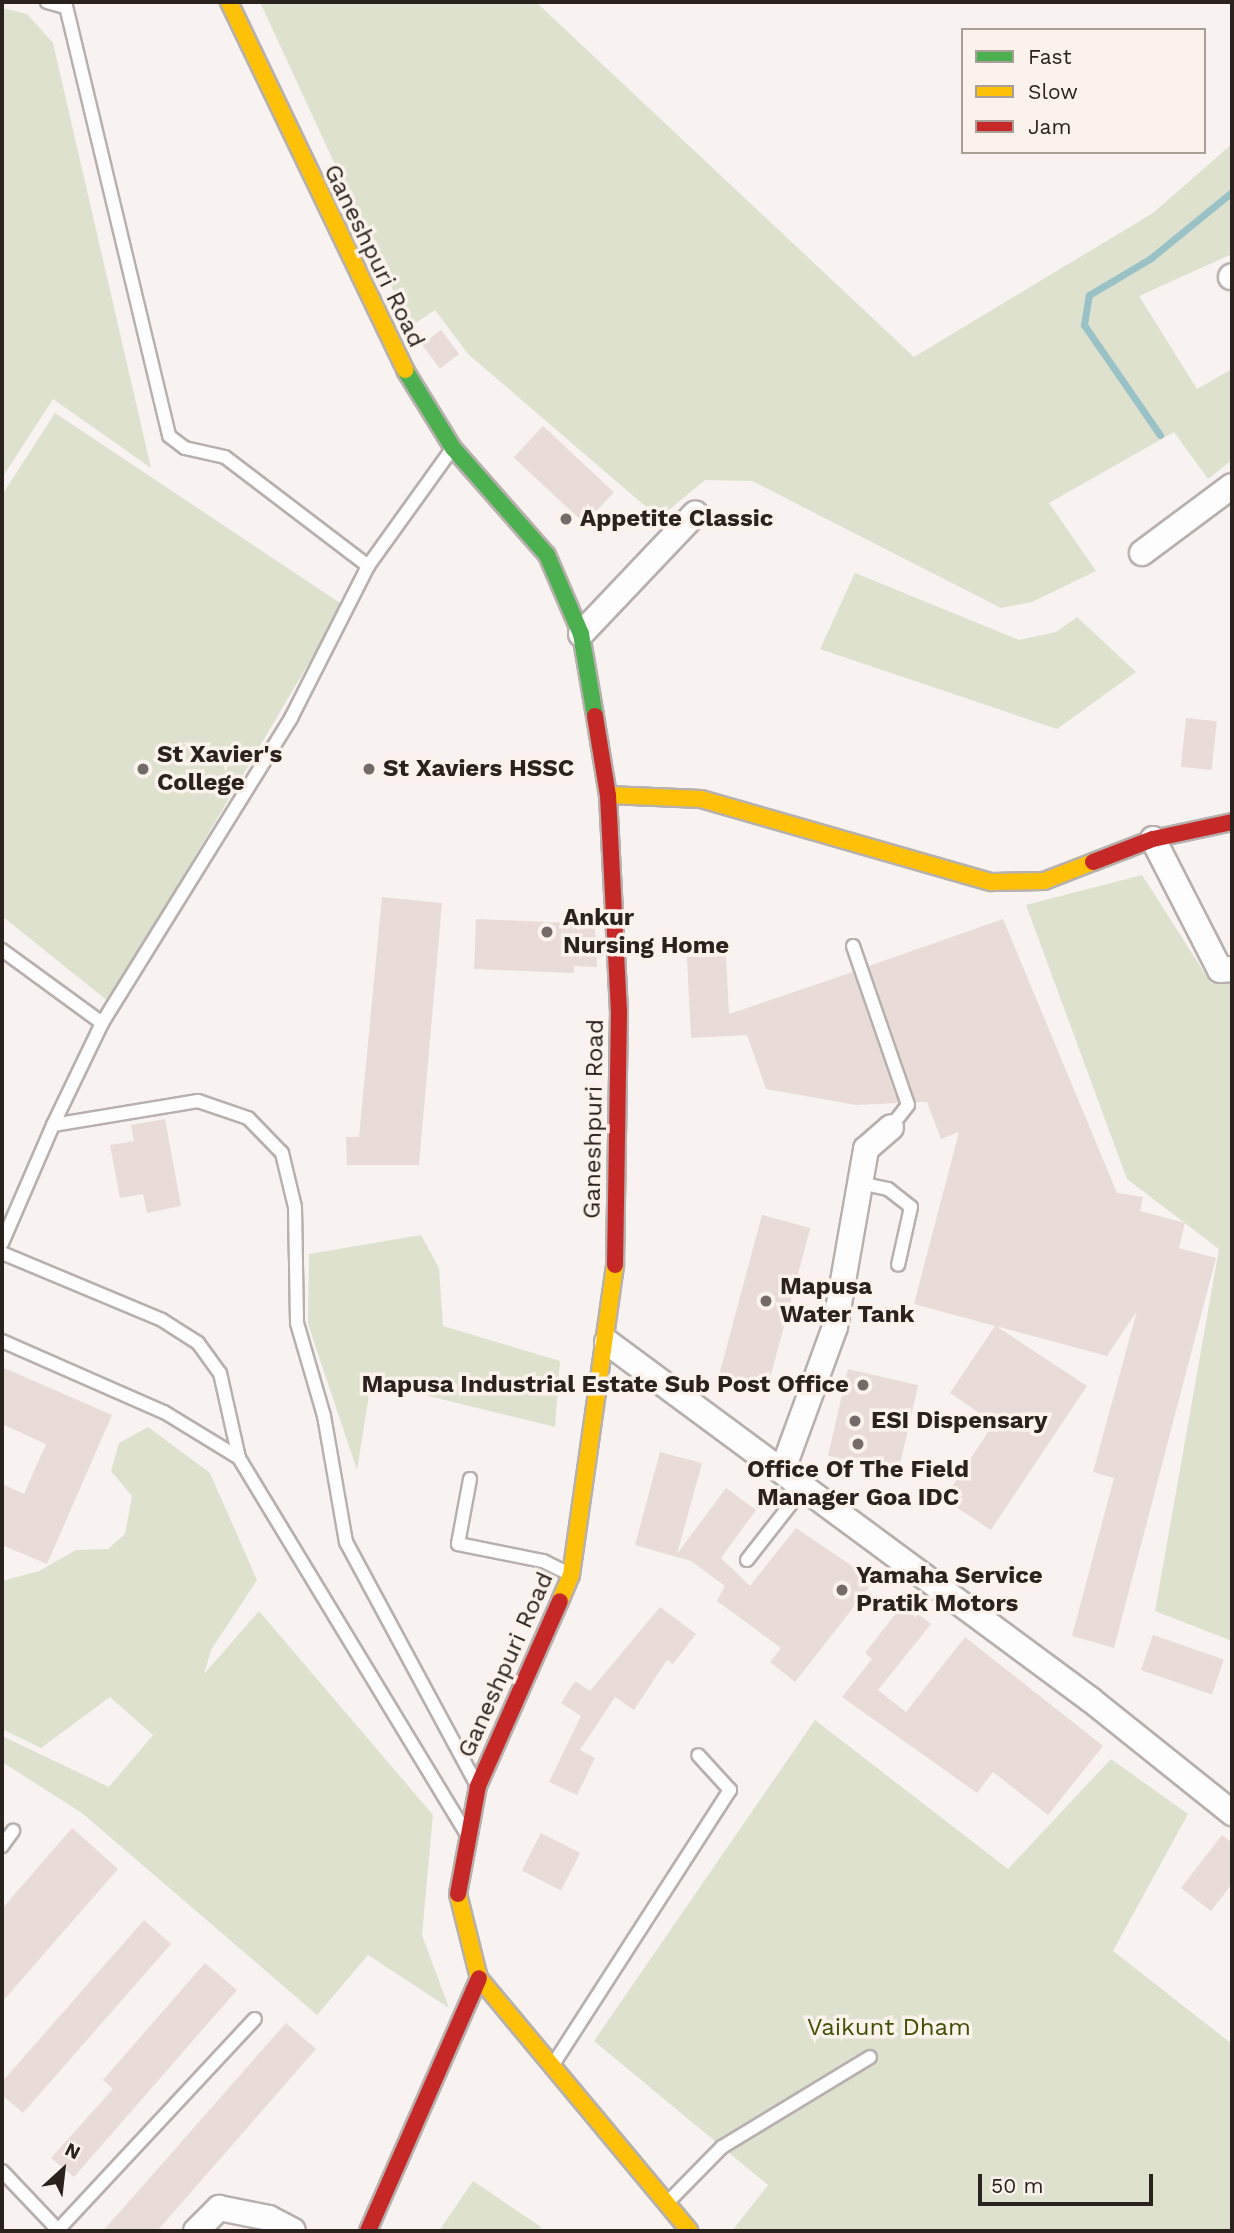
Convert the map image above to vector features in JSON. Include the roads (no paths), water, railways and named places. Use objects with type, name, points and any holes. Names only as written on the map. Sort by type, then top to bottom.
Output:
[{"type":"street","name":"Ganeshpuri Road","points":[[229,2],[382,333],[453,448],[547,555],[581,634],[608,795],[619,1011],[615,1289],[571,1575],[478,1786],[457,1890],[479,1978],[690,2231]]},
{"type":"street","points":[[1142,553],[1232,486]]},
{"type":"street","points":[[581,634],[695,514]]},
{"type":"street","points":[[608,795],[701,799],[991,882],[1044,881],[1153,839],[1232,822]]},
{"type":"street","points":[[1153,839],[1220,970],[1232,969]]},
{"type":"street","points":[[783,1469],[835,1327],[866,1149],[891,1127]]},
{"type":"street","points":[[607,1342],[783,1469],[1232,1814]]},
{"type":"street","points":[[368,2231],[479,1978]]},
{"type":"street","points":[[196,2231],[219,2207],[293,2231]]},
{"type":"lane","points":[[47,2],[65,4],[169,436],[185,448],[225,457],[368,566]]},
{"type":"lane","points":[[2,1243],[53,1125],[102,1023],[291,718],[368,566],[453,448]]},
{"type":"lane","points":[[853,946],[908,1105],[891,1127]]},
{"type":"lane","points":[[2,950],[102,1023]]},
{"type":"lane","points":[[53,1125],[198,1101],[248,1118],[282,1153],[295,1207],[297,1323],[324,1416],[346,1542],[478,1786]]},
{"type":"lane","points":[[860,1183],[888,1189],[911,1207],[898,1265]]},
{"type":"lane","points":[[2,1253],[162,1320],[198,1343],[220,1373],[239,1458],[468,1836]]},
{"type":"lane","points":[[2,1341],[164,1412],[239,1458]]},
{"type":"lane","points":[[470,1479],[458,1544],[542,1561],[571,1575]]},
{"type":"lane","points":[[747,1560],[805,1486]]},
{"type":"lane","points":[[552,2066],[730,1790],[698,1755]]},
{"type":"lane","points":[[2,1846],[13,1831]]},
{"type":"lane","points":[[2,2171],[58,2231],[255,2019]]},
{"type":"lane","points":[[668,2203],[722,2147],[870,2057]]},
{"type":"waterway","points":[[1160,435],[1084,325],[1089,295],[1151,258],[1232,192]]},
{"type":"place","name":"Appetite Classic","points":[[566,519]]},
{"type":"place","name":"St Xavier's College","points":[[143,769]]},
{"type":"place","name":"St Xaviers HSSC","points":[[369,769]]},
{"type":"place","name":"Ankur Nursing Home","points":[[547,932]]},
{"type":"place","name":"Mapusa Water Tank","points":[[766,1301]]},
{"type":"place","name":"Mapusa Industrial Estate Sub Post Office","points":[[863,1385]]},
{"type":"place","name":"ESI Dispensary","points":[[855,1421]]},
{"type":"place","name":"Office Of The Field Manager Goa IDC","points":[[858,1444]]},
{"type":"place","name":"Yamaha Service Pratik Motors","points":[[842,1590]]},
{"type":"park label","name":"Vaikunt Dham","points":[[889,2028]]}]
